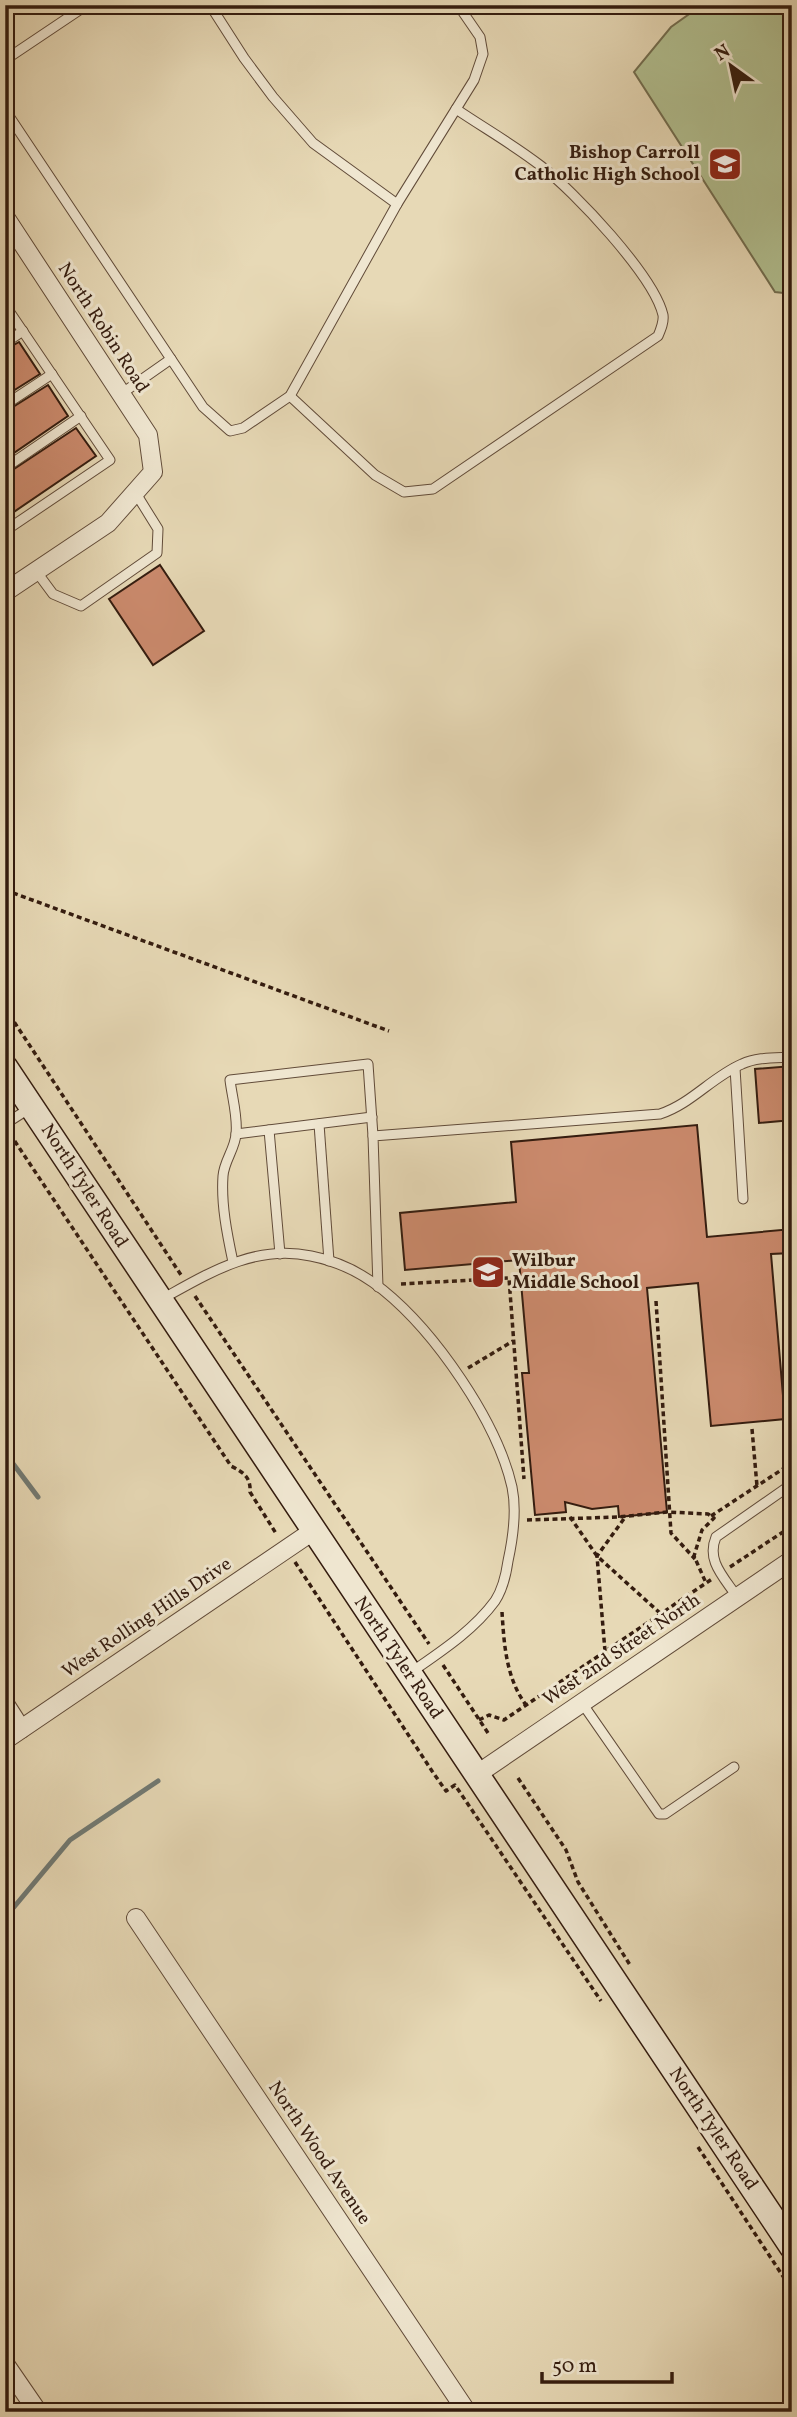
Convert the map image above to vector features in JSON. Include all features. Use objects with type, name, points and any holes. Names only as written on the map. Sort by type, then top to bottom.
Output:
[{"type":"main road","name":"North Tyler Road","points":[[5,1067],[792,2247]]},
{"type":"street","name":"North Robin Road","points":[[5,217],[148,435],[153,472],[135,492]]},
{"type":"street","points":[[5,592],[108,523],[135,492]]},
{"type":"street","name":"West Rolling Hills Drive","points":[[5,1740],[313,1531]]},
{"type":"street","name":"West 2nd Street North","points":[[476,1775],[792,1560]]},
{"type":"street","points":[[5,1704],[22,1729]]},
{"type":"street","name":"North Wood Avenue","points":[[136,1918],[467,2412]]},
{"type":"street","points":[[5,2364],[38,2412]]},
{"type":"lane","points":[[5,60],[87,5]]},
{"type":"lane","points":[[210,5],[273,97],[313,143],[397,204]]},
{"type":"lane","points":[[5,110],[203,407],[230,431],[243,428],[290,396],[397,204],[474,80],[483,54],[480,37],[458,5]]},
{"type":"lane","points":[[290,396],[375,475],[404,492],[433,489],[659,336],[664,318],[655,293],[624,251],[542,167],[456,109]]},
{"type":"lane","points":[[5,305],[110,460],[5,531]]},
{"type":"lane","points":[[5,343],[23,331]]},
{"type":"lane","points":[[121,394],[171,359]]},
{"type":"lane","points":[[5,405],[52,374]]},
{"type":"lane","points":[[5,467],[80,416]]},
{"type":"lane","points":[[36,571],[53,594],[81,606],[157,553],[158,529],[135,492]]},
{"type":"lane","points":[[373,1136],[660,1114],[693,1097],[735,1068],[761,1059],[792,1057]]},
{"type":"lane","points":[[233,1262],[222,1187],[223,1171],[231,1155],[236,1134],[230,1080],[368,1064],[378,1287]]},
{"type":"lane","points":[[735,1068],[743,1199]]},
{"type":"lane","points":[[5,1125],[32,1107]]},
{"type":"lane","points":[[236,1134],[372,1117]]},
{"type":"lane","points":[[318,1124],[329,1261]]},
{"type":"lane","points":[[269,1130],[280,1254]]},
{"type":"lane","points":[[159,1300],[233,1262],[280,1254],[311,1255],[353,1269],[378,1287],[409,1315],[448,1361],[480,1410],[497,1446],[512,1488],[514,1533],[505,1580],[495,1601],[461,1637],[408,1674]]},
{"type":"lane","points":[[737,1597],[714,1561],[711,1548],[716,1537],[792,1484]]},
{"type":"lane","points":[[582,1703],[659,1814],[665,1814],[734,1768]]},
{"type":"path","points":[[5,890],[389,1031]]},
{"type":"path","points":[[5,1008],[187,1285],[488,1733]]},
{"type":"path","points":[[5,1125],[231,1466],[244,1473],[251,1484],[250,1492],[432,1771],[446,1791],[455,1786],[602,2003]]},
{"type":"path","points":[[656,1301],[671,1533],[695,1559],[706,1583]]},
{"type":"path","points":[[468,1368],[513,1340]]},
{"type":"path","points":[[752,1429],[757,1486]]},
{"type":"path","points":[[511,1433],[520,1430]]},
{"type":"path","points":[[527,1520],[670,1512],[711,1516],[792,1463]]},
{"type":"path","points":[[605,1652],[597,1556],[626,1516]]},
{"type":"path","points":[[695,1559],[697,1541],[702,1530],[714,1518],[711,1516]]},
{"type":"path","points":[[570,1517],[597,1556],[661,1614]]},
{"type":"path","points":[[479,1720],[489,1715],[504,1720],[792,1525]]},
{"type":"path","points":[[694,2140],[792,2290]]},
{"type":"green space","points":[[589,5],[665,5],[647,10],[616,12]]},
{"type":"green space","name":"Bishop Carroll Catholic High School","points":[[702,5],[792,5],[792,294],[775,292],[634,72],[671,27]]},
{"type":"building","points":[[19,342],[40,374],[5,396],[5,350]]},
{"type":"building","points":[[48,385],[68,416],[5,459],[5,412]]},
{"type":"building","points":[[76,428],[96,456],[5,518],[5,475]]},
{"type":"building","points":[[160,565],[204,631],[153,665],[109,599]]},
{"type":"building","points":[[792,1066],[792,1120],[759,1123],[755,1069]]},
{"type":"building","points":[[697,1125],[707,1237],[792,1229],[792,1253],[771,1254],[785,1419],[711,1426],[698,1283],[647,1288],[667,1512],[619,1517],[618,1506],[592,1509],[565,1502],[566,1512],[535,1515],[522,1373],[529,1373],[519,1260],[405,1270],[400,1213],[516,1202],[511,1142]]},
{"type":"waterway","points":[[5,1453],[38,1497]]},
{"type":"waterway","points":[[5,1914],[14,1907],[70,1840],[158,1781]]},
{"type":"place","name":"Bishop Carroll Catholic High School","points":[[725,164]]},
{"type":"place","name":"Wilbur Middle School","points":[[488,1272]]}]
